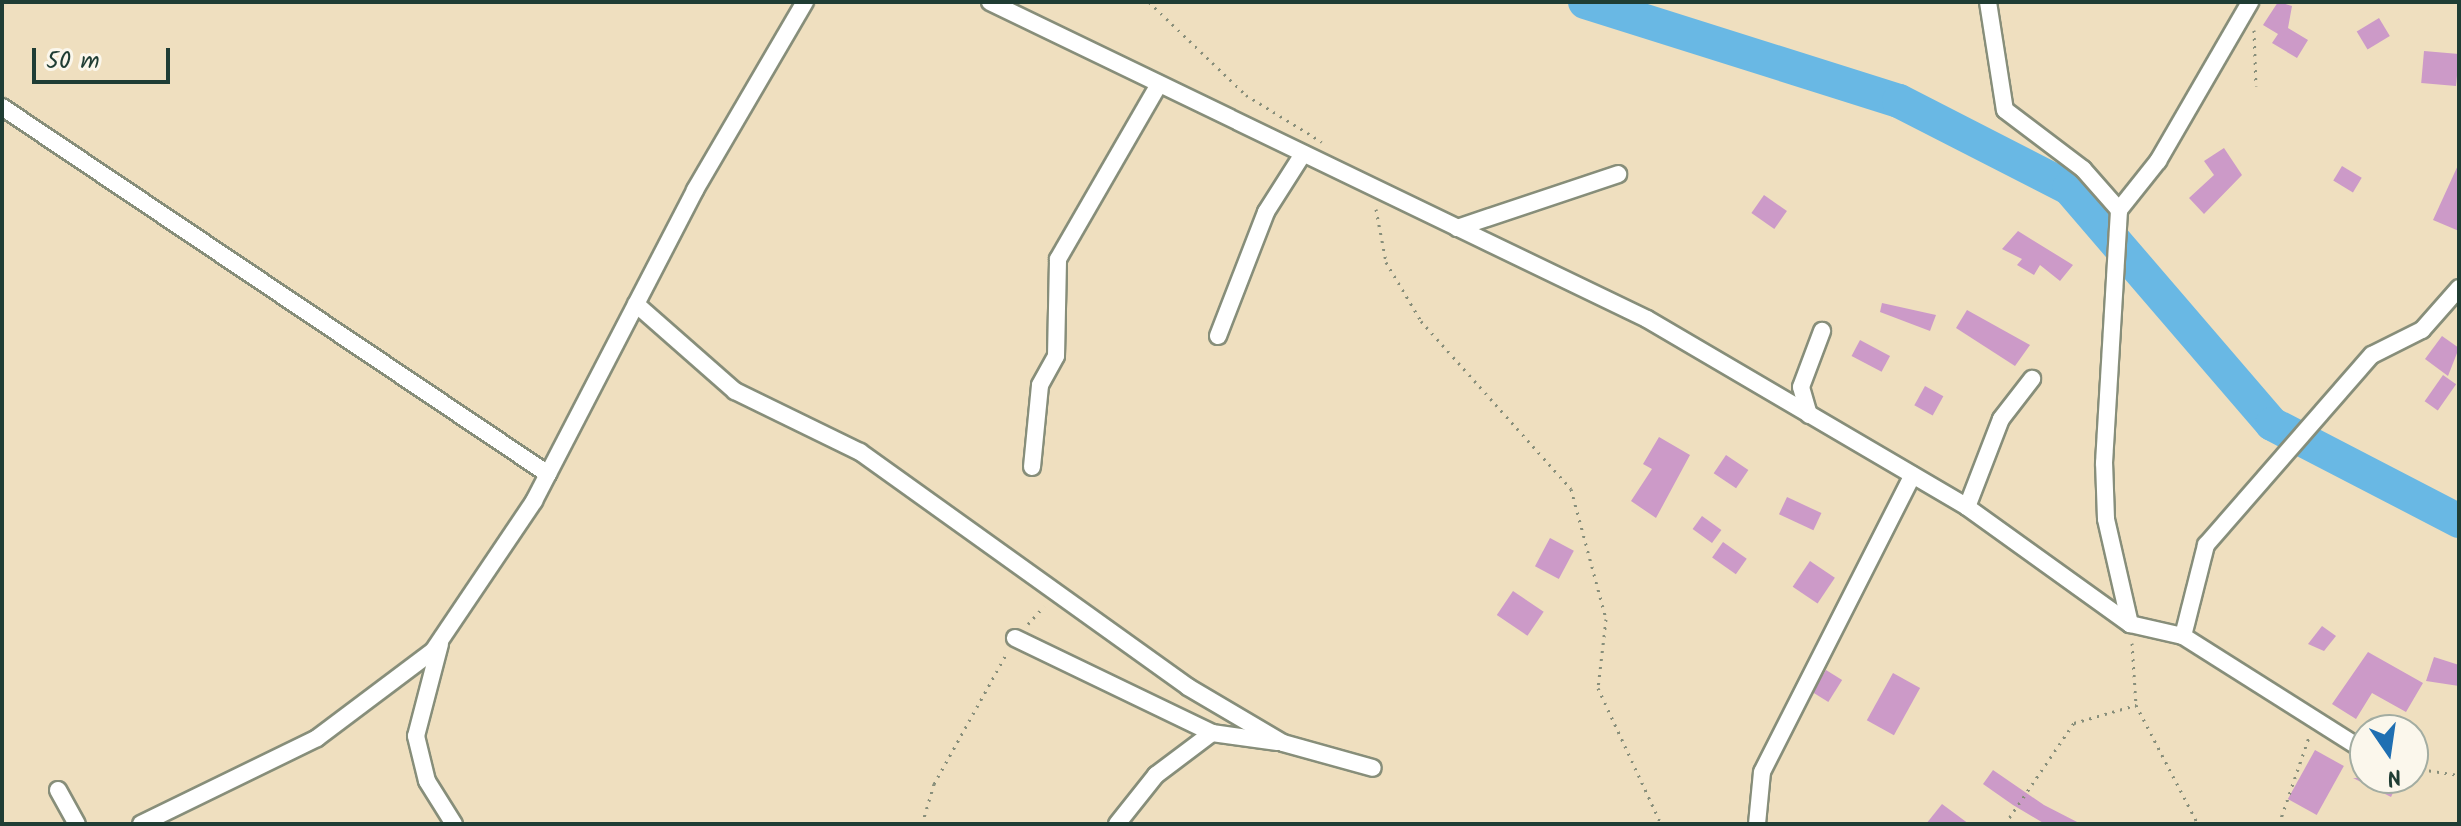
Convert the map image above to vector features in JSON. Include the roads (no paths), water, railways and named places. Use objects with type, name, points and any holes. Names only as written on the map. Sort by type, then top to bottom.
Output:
[{"type":"street","points":[[141,824],[317,738],[441,638],[548,474],[636,304],[805,2]]},
{"type":"street","points":[[990,2],[1647,319],[1967,507],[2130,624],[2183,636],[2349,741]]},
{"type":"street","points":[[1988,2],[2005,110],[2083,169],[2119,210]]},
{"type":"street","points":[[2130,624],[2106,519],[2104,463],[2119,210],[2158,161],[2252,10]]},
{"type":"street","points":[[1032,467],[1040,385],[1056,356],[1058,259],[1159,84]]},
{"type":"street","points":[[2,107],[548,474]]},
{"type":"street","points":[[1218,336],[1266,212],[1303,154]]},
{"type":"street","points":[[1457,228],[1618,174]]},
{"type":"street","points":[[2183,636],[2206,545],[2372,355],[2422,330],[2459,288]]},
{"type":"street","points":[[636,304],[735,391],[860,452],[1048,589],[1283,743]]},
{"type":"street","points":[[1809,415],[1801,387],[1822,331]]},
{"type":"street","points":[[1967,507],[2001,419],[2032,379]]},
{"type":"street","points":[[1757,824],[1762,772],[1913,475]]},
{"type":"street","points":[[441,638],[416,736],[427,781],[454,824]]},
{"type":"street","points":[[1015,638],[1212,733],[1283,743],[1373,768]]},
{"type":"street","points":[[1117,824],[1156,775],[1212,733]]},
{"type":"street","points":[[58,790],[77,824]]},
{"type":"waterway","points":[[1585,2],[1899,101],[2069,188],[2272,424],[2459,521]]}]
